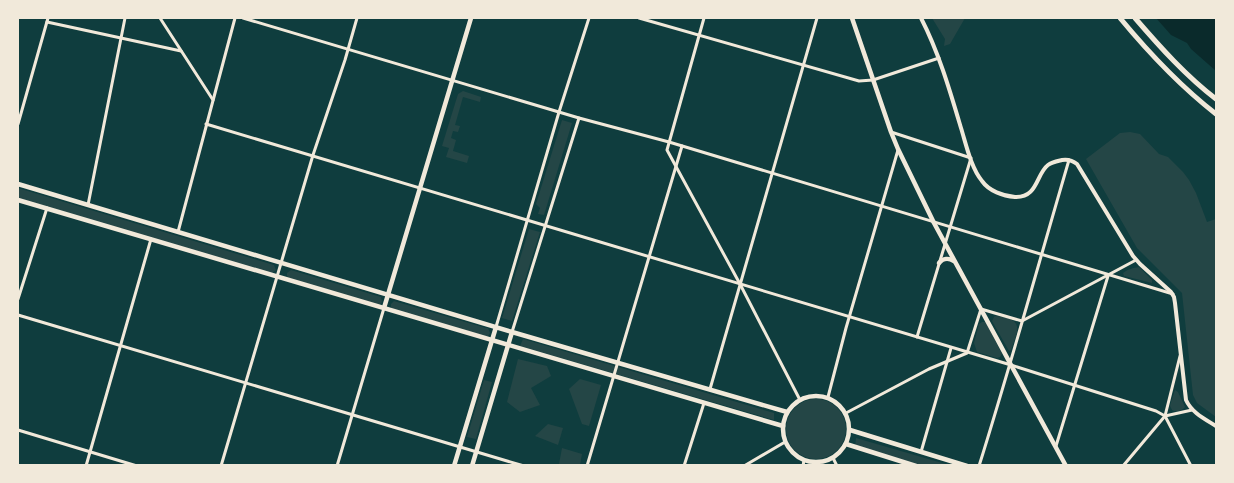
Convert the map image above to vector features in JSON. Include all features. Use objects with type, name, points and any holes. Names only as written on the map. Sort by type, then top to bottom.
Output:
[{"type":"highway","points":[[1120,18],[1153,56],[1193,95],[1216,114]]},
{"type":"highway","points":[[1135,18],[1175,62],[1216,99]]},
{"type":"main road","points":[[384,308],[471,18]]},
{"type":"main road","points":[[852,18],[898,149],[934,223],[1066,466]]},
{"type":"main road","points":[[18,184],[787,412]]},
{"type":"main road","points":[[18,200],[783,426]]},
{"type":"main road","points":[[939,263],[948,259],[956,262]]},
{"type":"main road","points":[[454,466],[496,327]]},
{"type":"main road","points":[[472,466],[512,332]]},
{"type":"main road","points":[[811,396],[828,397],[838,403],[846,413],[850,430],[846,444],[833,458],[818,462],[804,460],[794,454],[786,442],[783,426],[787,412],[800,400],[811,396]]},
{"type":"main road","points":[[850,430],[967,466]]},
{"type":"main road","points":[[846,444],[916,466]]},
{"type":"street","points":[[18,124],[48,18]]},
{"type":"street","points":[[88,205],[125,18]]},
{"type":"street","points":[[160,18],[213,100]]},
{"type":"street","points":[[178,232],[235,18]]},
{"type":"street","points":[[243,18],[579,118],[669,142],[1173,294]]},
{"type":"street","points":[[221,466],[312,156],[357,18]]},
{"type":"street","points":[[496,327],[559,112],[589,18]]},
{"type":"street","points":[[639,18],[859,81],[873,80],[939,58]]},
{"type":"street","points":[[704,18],[667,150],[740,284],[800,400]]},
{"type":"street","points":[[710,389],[817,18]]},
{"type":"street","points":[[921,18],[939,58],[971,158],[981,181],[995,192],[1018,197],[1024,196],[1034,188],[1048,164],[1069,160],[1076,164],[1136,260],[1173,294],[1185,398],[1192,410],[1216,426]]},
{"type":"street","points":[[47,22],[181,52]]},
{"type":"street","points":[[512,332],[579,118]]},
{"type":"street","points":[[206,124],[967,352],[1156,411],[1165,416],[1191,466]]},
{"type":"street","points":[[891,132],[971,158]]},
{"type":"street","points":[[587,466],[682,146]]},
{"type":"street","points":[[828,397],[849,317],[898,149]]},
{"type":"street","points":[[917,337],[971,158]]},
{"type":"street","points":[[979,466],[1069,160]]},
{"type":"street","points":[[673,175],[676,173],[680,174]]},
{"type":"street","points":[[18,299],[46,208]]},
{"type":"street","points":[[86,466],[151,239]]},
{"type":"street","points":[[846,413],[929,369],[967,352],[981,309],[1022,321],[1136,260]]},
{"type":"street","points":[[1056,446],[1108,275]]},
{"type":"street","points":[[337,466],[384,308]]},
{"type":"street","points":[[18,315],[524,466]]},
{"type":"street","points":[[921,452],[951,348]]},
{"type":"street","points":[[1123,466],[1165,416],[1181,353]]},
{"type":"street","points":[[684,466],[704,403]]},
{"type":"street","points":[[1165,416],[1192,410]]},
{"type":"street","points":[[18,430],[137,466]]},
{"type":"street","points":[[744,466],[786,442]]},
{"type":"street","points":[[833,458],[837,466]]},
{"type":"street","points":[[803,466],[804,460]]},
{"type":"shaded area","points":[[932,18],[965,18],[950,44],[944,46],[945,39]]},
{"type":"shaded area","points":[[1156,18],[1216,18],[1216,71],[1191,49],[1187,43],[1171,35]]},
{"type":"shaded area","points":[[463,91],[481,97],[480,102],[463,97],[455,125],[460,126],[458,132],[453,131],[451,138],[456,140],[453,151],[469,156],[467,163],[446,157],[449,148],[442,146],[458,94]]},
{"type":"shaded area","points":[[562,120],[572,123],[544,215],[538,214],[540,208],[536,204]]},
{"type":"shaded area","points":[[1120,133],[1140,134],[1159,154],[1168,157],[1183,172],[1196,193],[1207,222],[1216,219],[1216,417],[1197,403],[1193,395],[1182,293],[1137,248],[1086,159]]},
{"type":"shaded area","points":[[18,188],[274,265],[276,270],[271,274],[18,198]]},
{"type":"shaded area","points":[[529,229],[540,232],[512,321],[502,318]]},
{"type":"shaded area","points":[[1139,267],[1152,280],[1152,283],[1124,276],[1123,273]]},
{"type":"shaded area","points":[[291,270],[381,297],[382,302],[379,305],[289,278],[287,273]]},
{"type":"shaded area","points":[[394,301],[488,328],[490,333],[488,336],[485,336],[391,309],[391,304]]},
{"type":"shaded area","points":[[995,316],[1011,319],[1017,326],[1016,336],[1009,351],[992,321]]},
{"type":"shaded area","points":[[986,322],[1002,354],[1000,357],[997,358],[977,352],[974,343],[979,324]]},
{"type":"shaded area","points":[[523,339],[774,413],[774,420],[520,346]]},
{"type":"shaded area","points":[[518,359],[547,366],[551,376],[531,388],[540,405],[520,412],[507,402]]},
{"type":"shaded area","points":[[580,379],[601,385],[589,426],[582,424],[569,389]]},
{"type":"shaded area","points":[[484,380],[492,382],[476,439],[467,437]]},
{"type":"shaded area","points":[[1175,390],[1178,392],[1185,407],[1177,411],[1172,410],[1170,406]]},
{"type":"shaded area","points":[[810,399],[822,399],[838,407],[844,417],[846,429],[844,441],[838,451],[822,459],[810,459],[794,451],[786,435],[786,423],[794,407]]},
{"type":"shaded area","points":[[548,424],[563,428],[558,445],[535,436]]},
{"type":"shaded area","points":[[856,438],[949,465],[916,465],[855,448]]},
{"type":"shaded area","points":[[562,448],[582,454],[580,465],[559,464]]}]
